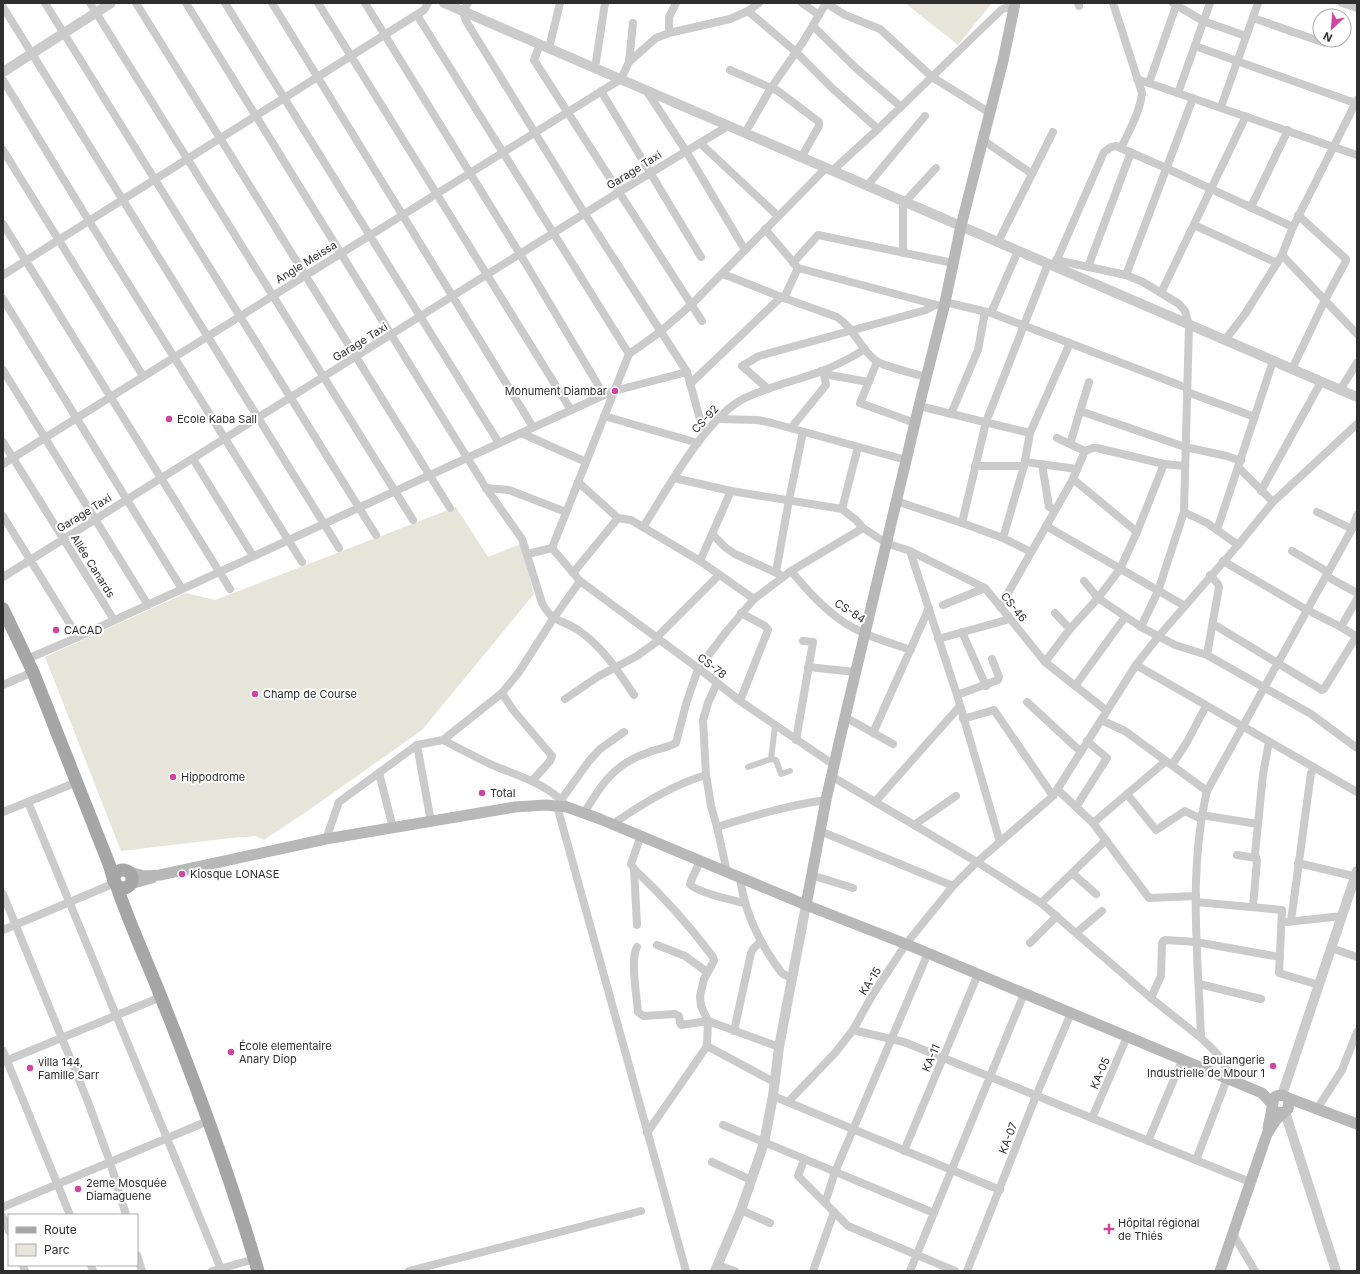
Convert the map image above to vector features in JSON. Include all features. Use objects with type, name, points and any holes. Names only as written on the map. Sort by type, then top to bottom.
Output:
[{"type":"main road","points":[[806,905],[826,800],[855,672],[926,377],[941,305],[953,263],[1003,61],[1015,6]]},
{"type":"main road","points":[[3,609],[33,672],[104,852],[120,884],[127,916],[161,997],[208,1121],[236,1199],[257,1265]]},
{"type":"main road","points":[[120,884],[115,875],[118,872],[125,871],[144,876],[160,875],[326,839],[515,807],[562,804],[641,835],[806,905],[928,953],[1262,1093],[1277,1112],[1285,1112]]},
{"type":"main road","points":[[104,852],[125,871]]},
{"type":"main road","points":[[120,884],[148,880],[160,875]]},
{"type":"main road","points":[[1256,1091],[1283,1096],[1357,1124]]},
{"type":"main road","points":[[1220,1271],[1267,1134],[1274,1098],[1283,1096]]},
{"type":"main road","points":[[1283,1096],[1290,1104],[1285,1112]]},
{"type":"main road","points":[[1267,1134],[1276,1120],[1292,1107],[1298,1106],[1313,1108]]},
{"type":"street","points":[[45,3],[376,535]]},
{"type":"street","points":[[90,3],[413,520]]},
{"type":"street","points":[[3,72],[111,3]]},
{"type":"street","points":[[136,3],[450,508]]},
{"type":"street","points":[[186,3],[486,488],[522,539],[528,554],[542,603],[547,612],[554,618],[578,630],[600,648],[616,668],[634,695]]},
{"type":"street","points":[[225,3],[500,443]]},
{"type":"street","points":[[272,3],[533,427]]},
{"type":"street","points":[[318,3],[571,410]]},
{"type":"street","points":[[365,3],[469,174],[520,254],[604,395]]},
{"type":"street","points":[[3,275],[417,15],[424,10],[428,3]]},
{"type":"street","points":[[444,3],[466,7],[544,46],[1018,251],[1053,264],[1189,325],[1357,397]]},
{"type":"street","points":[[560,3],[544,46],[534,60],[692,304],[702,322]]},
{"type":"street","points":[[595,68],[605,3]]},
{"type":"street","points":[[669,33],[669,18],[676,3]]},
{"type":"street","points":[[629,62],[651,41],[669,33],[730,19],[748,11],[759,3]]},
{"type":"street","points":[[802,3],[819,15]]},
{"type":"street","points":[[745,133],[771,88],[813,26],[826,3],[845,15],[880,29],[932,77],[990,113]]},
{"type":"street","points":[[1113,3],[1142,93],[1130,129],[1121,148]]},
{"type":"street","points":[[1178,93],[1210,3]]},
{"type":"street","points":[[1221,107],[1258,3]]},
{"type":"street","points":[[1342,3],[1357,8]]},
{"type":"street","points":[[1149,83],[1176,4],[1203,21],[1246,36]]},
{"type":"street","points":[[528,554],[552,548],[629,354],[660,332],[692,304],[723,274],[778,216],[829,170],[878,129],[1001,10],[1015,6]]},
{"type":"street","points":[[3,7],[339,548]]},
{"type":"street","points":[[466,7],[466,21],[534,133],[686,372],[704,434]]},
{"type":"street","points":[[748,11],[796,52],[827,83],[878,129]]},
{"type":"street","points":[[417,15],[629,354]]},
{"type":"street","points":[[1253,18],[1312,38]]},
{"type":"street","points":[[621,79],[629,62],[633,23]]},
{"type":"street","points":[[813,26],[852,64],[901,107]]},
{"type":"street","points":[[1195,46],[1356,102],[1298,215],[1282,255],[1245,314],[1225,340]]},
{"type":"street","points":[[730,70],[784,94],[819,122],[819,126],[801,158]]},
{"type":"street","name":"Angle Meissa","points":[[3,464],[621,79]]},
{"type":"street","points":[[1137,79],[1333,146],[1354,154],[1357,161]]},
{"type":"street","points":[[3,80],[89,221],[302,562]]},
{"type":"street","points":[[646,90],[686,151],[745,250]]},
{"type":"street","points":[[601,91],[701,256]]},
{"type":"street","points":[[1126,275],[1193,98]]},
{"type":"street","points":[[867,186],[925,116]]},
{"type":"street","points":[[1161,293],[1246,116]]},
{"type":"street","name":"Garage Taxi","points":[[3,577],[619,192],[728,126]]},
{"type":"street","points":[[1250,207],[1288,130]]},
{"type":"street","points":[[998,242],[1052,132]]},
{"type":"street","points":[[983,140],[1032,174]]},
{"type":"street","points":[[700,143],[778,216]]},
{"type":"street","points":[[962,523],[986,422],[1023,325],[1053,264],[1104,152],[1111,147],[1116,146],[1293,227]]},
{"type":"street","points":[[3,150],[144,376]]},
{"type":"street","points":[[1088,267],[1130,152]]},
{"type":"street","points":[[903,253],[903,206],[936,168]]},
{"type":"street","points":[[1292,369],[1346,259],[1298,215]]},
{"type":"street","points":[[3,224],[230,589]]},
{"type":"street","points":[[1194,225],[1277,263]]},
{"type":"street","points":[[765,229],[795,265],[941,305],[988,312],[1255,417]]},
{"type":"street","points":[[690,384],[782,298],[795,265],[818,235],[953,263]]},
{"type":"street","points":[[951,414],[978,350],[988,312],[1018,251]]},
{"type":"street","points":[[1282,255],[1357,334]]},
{"type":"street","points":[[1053,264],[1088,267],[1126,275],[1143,282],[1179,304],[1185,311],[1189,325],[1184,512],[1158,590],[1141,627]]},
{"type":"street","points":[[723,274],[782,298],[837,317],[844,321],[865,349],[878,362],[926,377]]},
{"type":"street","points":[[3,299],[182,589]]},
{"type":"street","points":[[768,389],[742,366],[759,356],[941,305]]},
{"type":"street","points":[[1003,538],[1024,464],[1030,433],[1070,343]]},
{"type":"street","name":"CS-92","points":[[643,527],[704,434],[717,419],[741,401],[768,389],[822,372],[849,359],[865,349]]},
{"type":"street","points":[[1217,530],[1273,361]]},
{"type":"street","points":[[878,362],[860,403],[915,423]]},
{"type":"street","points":[[1340,390],[1357,363]]},
{"type":"street","points":[[3,370],[148,605]]},
{"type":"street","points":[[27,659],[148,605],[604,395],[686,372]]},
{"type":"street","points":[[791,428],[826,385],[822,372],[868,382]]},
{"type":"street","points":[[1070,444],[1089,382]]},
{"type":"street","points":[[1262,491],[1321,382]]},
{"type":"street","points":[[919,406],[1030,433]]},
{"type":"street","points":[[1080,411],[1185,447],[1227,456],[1239,464],[1273,502]]},
{"type":"street","points":[[604,416],[698,443]]},
{"type":"street","points":[[717,419],[758,420],[906,460]]},
{"type":"street","name":"KA-15","points":[[788,1102],[835,1053],[853,1030],[906,944],[953,886],[977,862],[1056,793],[1087,741],[1136,665],[1210,575],[1238,545],[1273,502],[1357,424]]},
{"type":"street","points":[[776,572],[803,432]]},
{"type":"street","points":[[521,433],[586,462]]},
{"type":"street","points":[[1057,438],[1085,451]]},
{"type":"street","name":"Allée Canards","points":[[3,442],[114,620]]},
{"type":"street","points":[[674,478],[731,491],[842,509],[858,447]]},
{"type":"street","points":[[1000,607],[1072,479],[1085,451],[1097,448],[1164,464],[1185,466]]},
{"type":"street","points":[[192,458],[253,556]]},
{"type":"street","points":[[975,466],[1042,464],[1077,469]]},
{"type":"street","points":[[1042,464],[1049,507],[1055,510]]},
{"type":"street","points":[[1045,662],[1070,629],[1098,598],[1120,569],[1137,532],[1164,464]]},
{"type":"street","points":[[1072,479],[1137,532]]},
{"type":"street","points":[[578,482],[622,518],[630,520],[643,527],[700,561],[754,599]]},
{"type":"street","points":[[486,488],[509,490],[566,512]]},
{"type":"street","points":[[700,561],[731,491]]},
{"type":"street","points":[[896,501],[1003,538],[1031,552]]},
{"type":"street","name":"CS-46","points":[[842,509],[856,520],[863,528],[886,543],[910,551],[985,588],[1045,662],[1107,711]]},
{"type":"street","points":[[1184,512],[1207,523],[1238,545]]},
{"type":"street","points":[[1317,512],[1352,529]]},
{"type":"street","points":[[1201,1038],[1196,942],[1196,899],[1197,853],[1201,817],[1206,791],[1352,529],[1357,515]]},
{"type":"street","points":[[3,516],[78,637]]},
{"type":"street","points":[[573,573],[622,518]]},
{"type":"street","points":[[1046,526],[1184,606]]},
{"type":"street","points":[[584,813],[599,788],[611,774],[621,766],[646,753],[676,743],[686,704],[698,669],[741,613],[754,599],[787,574],[863,528]]},
{"type":"street","points":[[712,534],[726,548],[735,554],[776,572],[787,574]]},
{"type":"street","name":"CS-78","points":[[552,548],[580,581],[717,682],[740,701],[796,740],[833,771],[876,802],[977,862],[1057,916],[1151,998],[1201,1038],[1224,1063],[1227,1070],[1227,1079]]},
{"type":"street","points":[[910,551],[957,695],[1000,842]]},
{"type":"street","points":[[1292,551],[1357,593]]},
{"type":"street","points":[[1212,624],[1322,690],[1357,637],[1223,562]]},
{"type":"street","name":"CS-84","points":[[787,574],[816,601],[843,622],[865,633],[911,650]]},
{"type":"street","points":[[565,698],[599,676],[640,654],[658,639],[719,575]]},
{"type":"street","points":[[1207,655],[1219,587],[1210,575]]},
{"type":"street","points":[[326,839],[339,802],[417,745],[443,740],[502,693],[520,672],[554,618],[580,581]]},
{"type":"street","points":[[1084,582],[1098,598],[1141,627],[1158,637],[1186,649],[1207,655],[1265,687],[1321,721],[1357,748]]},
{"type":"street","points":[[943,605],[985,588]]},
{"type":"street","points":[[1341,627],[1357,599]]},
{"type":"street","points":[[873,733],[929,608]]},
{"type":"street","points":[[740,701],[768,630],[765,626],[741,613]]},
{"type":"street","points":[[1055,613],[1070,629]]},
{"type":"street","points":[[1075,686],[1125,617]]},
{"type":"street","points":[[938,639],[1010,619]]},
{"type":"street","points":[[962,632],[986,686]]},
{"type":"street","points":[[796,740],[812,642],[803,641]]},
{"type":"street","points":[[957,695],[986,686],[999,679],[992,659]]},
{"type":"street","points":[[1136,665],[1357,792]]},
{"type":"street","points":[[808,667],[855,672]]},
{"type":"street","points":[[3,685],[33,672]]},
{"type":"street","points":[[717,682],[703,720],[706,774],[711,806],[718,827],[727,872]]},
{"type":"street","points":[[502,693],[513,710],[552,756],[550,761],[532,781]]},
{"type":"street","points":[[1027,702],[1081,752]]},
{"type":"street","points":[[876,802],[960,706]]},
{"type":"street","points":[[1093,823],[1127,794],[1169,763],[1186,742],[1206,706]]},
{"type":"street","points":[[963,719],[994,710],[1056,793],[1076,807],[1093,823],[1149,898],[1196,899],[1282,910],[1279,973],[1319,984]]},
{"type":"street","points":[[845,717],[893,744]]},
{"type":"street","points":[[1101,720],[1125,731],[1206,791]]},
{"type":"street","points":[[771,759],[775,726]]},
{"type":"street","points":[[562,804],[589,761],[600,749],[624,732]]},
{"type":"street","points":[[443,740],[490,764],[532,781],[562,804],[647,1132],[686,1271]]},
{"type":"street","points":[[1076,807],[1107,758],[1087,741]]},
{"type":"street","points":[[1253,906],[1257,861],[1255,854],[1263,774],[1270,742]]},
{"type":"street","points":[[417,745],[431,822]]},
{"type":"street","points":[[748,767],[771,759],[776,760],[781,774],[790,771]]},
{"type":"street","points":[[1291,921],[1311,773],[1315,768]]},
{"type":"street","points":[[380,773],[394,828]]},
{"type":"street","points":[[613,824],[688,780],[706,774]]},
{"type":"street","points":[[3,812],[77,782]]},
{"type":"street","points":[[1127,794],[1156,830],[1185,811],[1201,817],[1258,824]]},
{"type":"street","points":[[914,825],[956,796]]},
{"type":"street","points":[[718,827],[805,802],[826,800]]},
{"type":"street","points":[[28,802],[221,1269]]},
{"type":"street","points":[[820,831],[953,886]]},
{"type":"street","points":[[641,835],[631,864],[634,869],[659,893],[697,935],[713,957],[714,961],[702,986],[700,996],[701,1006],[708,1021],[707,1046],[647,1132]]},
{"type":"street","points":[[1041,904],[1106,840]]},
{"type":"street","points":[[1237,855],[1256,858]]},
{"type":"street","points":[[700,861],[690,884],[692,887],[703,892],[744,903]]},
{"type":"street","points":[[1283,1096],[1356,875],[1298,863]]},
{"type":"street","points":[[634,869],[637,925]]},
{"type":"street","points":[[1072,873],[1096,894]]},
{"type":"street","points":[[811,875],[853,888]]},
{"type":"street","points":[[740,877],[744,903],[761,942],[781,972],[792,978]]},
{"type":"street","points":[[3,930],[70,902],[120,884]]},
{"type":"street","points":[[3,894],[88,1102],[110,1162],[126,1214]]},
{"type":"street","points":[[735,1271],[716,1268],[741,1210],[764,1143],[773,1096],[779,1047],[806,905]]},
{"type":"street","points":[[1076,933],[1102,911]]},
{"type":"street","points":[[1030,943],[1057,916]]},
{"type":"street","points":[[1282,922],[1342,916]]},
{"type":"street","points":[[1151,998],[1161,976],[1163,941],[1165,940],[1196,942],[1280,957]]},
{"type":"street","points":[[734,1031],[751,953],[753,949],[761,942]]},
{"type":"street","points":[[657,945],[685,956],[708,972]]},
{"type":"street","points":[[637,947],[635,951],[634,966],[638,1012],[640,1015],[675,1014],[679,1016],[680,1023],[682,1025],[708,1021],[779,1047]]},
{"type":"street","points":[[1331,948],[1357,957]]},
{"type":"street","points":[[825,1203],[834,1172],[928,953]]},
{"type":"street","name":"KA-11","points":[[904,1151],[978,974]]},
{"type":"street","points":[[1199,984],[1261,999]]},
{"type":"street","points":[[910,1271],[1024,994]]},
{"type":"street","points":[[5,1061],[161,997]]},
{"type":"street","name":"KA-07","points":[[967,1271],[1036,1096],[1071,1013]]},
{"type":"street","points":[[853,1030],[904,1042],[1250,1182]]},
{"type":"street","points":[[1313,1108],[1342,1070],[1357,1032]]},
{"type":"street","name":"KA-05","points":[[1092,1118],[1127,1037]]},
{"type":"street","points":[[707,1046],[774,1082]]},
{"type":"street","points":[[3,1051],[5,1061],[70,1214]]},
{"type":"street","points":[[1148,1141],[1182,1060]]},
{"type":"street","points":[[1196,1160],[1227,1079]]},
{"type":"street","points":[[773,1096],[1000,1190]]},
{"type":"street","points":[[1285,1112],[1336,1271]]},
{"type":"street","points":[[3,1206],[208,1121]]},
{"type":"street","points":[[723,1125],[934,1213]]},
{"type":"street","points":[[804,1160],[798,1176],[848,1226],[955,1271]]},
{"type":"street","points":[[712,1162],[751,1180]]},
{"type":"street","points":[[741,1210],[770,1223]]},
{"type":"street","points":[[409,1271],[641,1211]]},
{"type":"street","points":[[813,1271],[834,1212]]},
{"type":"street","points":[[3,1217],[8,1229]]},
{"type":"street","points":[[1233,1234],[1255,1271]]},
{"type":"street","points":[[138,1258],[142,1271]]},
{"type":"street","points":[[212,1271],[257,1265]]},
{"type":"green space","points":[[905,3],[992,3],[958,45]]},
{"type":"green space","name":"Champ de Course","points":[[456,507],[488,557],[521,544],[534,594],[422,730],[264,840],[256,836],[121,851],[45,657],[186,593],[215,600]]},
{"type":"place","name":"Monument Diambar","points":[[615,391]]},
{"type":"place","name":"Ecole Kaba Sall","points":[[169,419]]},
{"type":"place","name":"CACAD","points":[[56,630]]},
{"type":"place","name":"Champ de Course","points":[[255,694]]},
{"type":"place","name":"Hippodrome","points":[[173,777]]},
{"type":"place","name":"Total","points":[[482,793]]},
{"type":"place","name":"Kiosque LONASE","points":[[182,874]]},
{"type":"place","name":"École elementaire Anary Diop","points":[[231,1052]]},
{"type":"place","name":"Boulangerie Industrielle de Mbour 1","points":[[1273,1066]]},
{"type":"place","name":"villa 144, Famille Sarr","points":[[30,1068]]},
{"type":"place","name":"2eme Mosquée Diamaguene","points":[[78,1189]]},
{"type":"place","name":"Hôpital régional de Thiés","points":[[1109,1229]]}]
